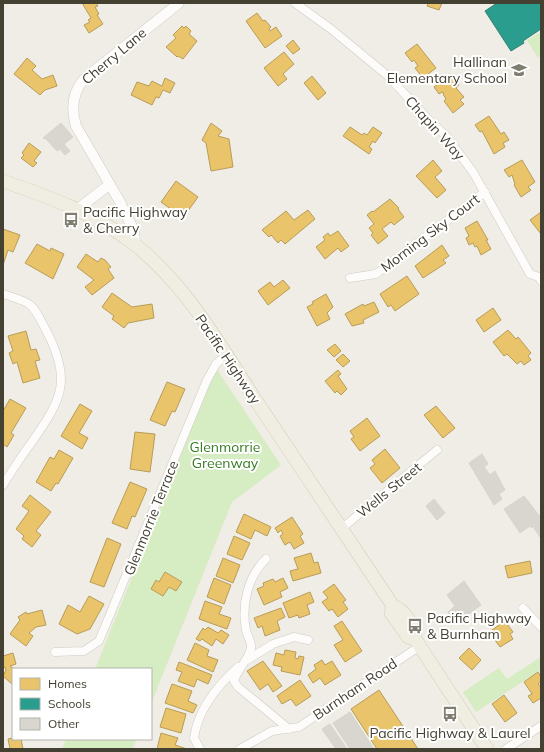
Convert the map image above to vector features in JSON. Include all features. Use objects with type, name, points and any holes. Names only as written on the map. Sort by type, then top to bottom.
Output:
[{"type":"main road","name":"Pacific Highway","points":[[3,181],[78,209],[119,232],[164,270],[226,355],[393,606],[391,613],[408,637],[417,643],[487,749]]},
{"type":"street","name":"Cherry Lane","points":[[134,244],[134,231],[75,121],[72,106],[76,90],[84,79],[179,3]]},
{"type":"street","name":"Chapin Way","points":[[295,3],[331,29],[388,76],[446,136],[464,158],[485,192],[530,274],[538,277],[541,281]]},
{"type":"street","points":[[78,209],[110,184]]},
{"type":"street","name":"Morning Sky Court","points":[[350,278],[376,274],[485,192]]},
{"type":"street","points":[[3,294],[25,301],[35,309],[54,346],[59,359],[61,373],[58,398],[52,412],[3,485]]},
{"type":"street","name":"Glenmorrie Terrace","points":[[55,652],[84,651],[99,641],[207,380],[216,364],[226,355]]},
{"type":"street","name":"Wells Street","points":[[341,528],[437,450]]},
{"type":"street","points":[[266,559],[253,575],[247,595],[245,620],[246,631],[251,646],[245,661],[235,677],[236,684],[288,729]]},
{"type":"street","points":[[523,608],[541,627]]},
{"type":"street","points":[[200,749],[194,738],[202,712],[219,686],[245,661],[273,644],[294,637],[308,640]]},
{"type":"street","name":"Burnham Road","points":[[240,749],[272,730],[288,729],[300,726],[417,643]]},
{"type":"street","points":[[506,749],[541,726]]},
{"type":"green space","points":[[541,32],[541,56],[538,58],[527,40]]},
{"type":"green space","name":"Glenmorrie Greenway","points":[[216,368],[281,465],[232,502],[152,702],[152,668],[95,668]]},
{"type":"green space","points":[[541,657],[541,670],[476,712],[463,692],[499,668],[507,679]]},
{"type":"green space","points":[[66,740],[136,740],[132,749],[62,749]]},
{"type":"building: Homes","points":[[82,3],[96,3],[98,6],[95,7],[99,14],[97,15],[103,24],[89,33],[84,25],[90,22],[88,20],[91,18]]},
{"type":"building: Homes","points":[[428,3],[442,3],[439,10],[427,6]]},
{"type":"building: Homes","points":[[257,13],[263,21],[265,20],[271,27],[269,29],[270,31],[276,27],[282,36],[265,48],[246,21]]},
{"type":"building: Homes","points":[[182,26],[184,28],[186,26],[191,31],[189,34],[197,41],[183,59],[178,56],[177,57],[166,47],[176,38],[173,35]]},
{"type":"building: Homes","points":[[293,40],[300,49],[293,54],[286,46]]},
{"type":"building: Homes","points":[[417,44],[436,68],[423,78],[415,68],[418,66],[414,60],[412,62],[405,53]]},
{"type":"building: Homes","points":[[284,52],[294,64],[283,74],[287,79],[278,86],[264,68]]},
{"type":"building: Homes","points":[[27,58],[36,66],[32,70],[42,79],[53,75],[57,86],[45,90],[40,95],[14,74]]},
{"type":"building: Homes","points":[[450,74],[459,85],[456,88],[464,97],[460,100],[464,104],[453,113],[444,101],[446,99],[443,94],[444,93],[442,92],[439,94],[434,87]]},
{"type":"building: Homes","points":[[312,76],[326,93],[318,100],[304,83]]},
{"type":"building: Homes","points":[[165,78],[175,83],[170,93],[163,90],[159,98],[156,97],[152,105],[131,95],[137,82],[149,86],[152,81],[162,86]]},
{"type":"building: Homes","points":[[489,116],[501,134],[504,132],[509,140],[503,143],[505,147],[494,154],[482,131],[480,132],[475,125]]},
{"type":"building: Homes","points":[[211,123],[222,131],[218,136],[229,139],[233,167],[211,171],[206,143],[202,140]]},
{"type":"building: Homes","points":[[350,127],[362,135],[364,133],[367,135],[373,127],[382,133],[375,143],[373,141],[369,147],[372,149],[369,154],[343,136]]},
{"type":"building: Homes","points":[[29,143],[41,152],[34,161],[37,163],[33,167],[21,158],[24,155],[22,153]]},
{"type":"building: Homes","points":[[433,160],[442,171],[435,177],[446,190],[437,198],[416,176]]},
{"type":"building: Homes","points":[[522,160],[535,182],[528,187],[531,190],[521,197],[514,185],[512,175],[509,177],[504,170]]},
{"type":"building: Homes","points":[[176,181],[198,197],[183,218],[161,202]]},
{"type":"building: Homes","points":[[390,199],[399,208],[398,209],[404,217],[394,225],[391,222],[382,229],[388,236],[378,244],[371,235],[373,233],[369,228],[374,224],[367,215]]},
{"type":"building: Homes","points":[[308,210],[315,219],[285,244],[281,240],[278,243],[271,235],[269,237],[262,230],[286,211],[294,220]]},
{"type":"building: Homes","points":[[541,212],[541,234],[530,220]]},
{"type":"building: Homes","points":[[477,221],[488,240],[486,240],[491,249],[481,255],[477,246],[475,247],[473,243],[469,245],[466,238],[469,236],[465,228]]},
{"type":"building: Homes","points":[[3,229],[20,235],[13,252],[8,250],[3,265]]},
{"type":"building: Homes","points":[[338,231],[349,246],[341,252],[338,248],[325,259],[316,247],[325,240],[323,237],[328,233],[330,236]]},
{"type":"building: Homes","points":[[37,244],[50,251],[51,248],[64,254],[53,279],[25,263]]},
{"type":"building: Homes","points":[[442,245],[449,256],[443,260],[446,263],[423,278],[415,266]]},
{"type":"building: Homes","points":[[86,254],[98,262],[101,258],[105,260],[111,267],[108,269],[114,278],[92,295],[85,287],[94,280],[77,267]]},
{"type":"building: Homes","points":[[407,276],[419,294],[395,311],[391,305],[388,307],[380,294]]},
{"type":"building: Homes","points":[[283,280],[290,288],[268,305],[258,291],[270,282],[274,287]]},
{"type":"building: Homes","points":[[112,293],[132,307],[152,304],[154,318],[128,323],[124,328],[112,319],[114,316],[102,307]]},
{"type":"building: Homes","points":[[326,294],[333,307],[327,313],[330,319],[317,326],[307,307],[313,304],[312,302]]},
{"type":"building: Homes","points":[[374,302],[379,312],[363,320],[364,323],[352,326],[345,314],[363,304],[364,306]]},
{"type":"building: Homes","points":[[493,308],[501,320],[484,332],[476,320]]},
{"type":"building: Homes","points":[[508,330],[516,339],[518,337],[531,353],[528,356],[531,360],[524,365],[521,361],[517,364],[507,354],[504,356],[493,342]]},
{"type":"building: Homes","points":[[26,331],[31,350],[36,349],[40,360],[35,361],[40,378],[23,383],[17,362],[13,364],[9,353],[13,351],[8,336]]},
{"type":"building: Homes","points":[[335,344],[341,351],[334,357],[327,350]]},
{"type":"building: Homes","points":[[343,354],[350,361],[343,367],[336,360]]},
{"type":"building: Homes","points":[[338,370],[341,374],[338,376],[347,389],[341,395],[337,391],[335,393],[325,381]]},
{"type":"building: Homes","points":[[167,382],[185,389],[175,412],[172,411],[165,426],[150,420]]},
{"type":"building: Homes","points":[[10,399],[26,408],[11,433],[14,435],[7,447],[3,444],[3,411]]},
{"type":"building: Homes","points":[[80,404],[92,411],[79,433],[88,438],[82,449],[61,436]]},
{"type":"building: Homes","points":[[436,406],[455,428],[443,438],[424,415]]},
{"type":"building: Homes","points":[[367,418],[380,436],[360,451],[351,439],[354,437],[350,431]]},
{"type":"building: Homes","points":[[135,432],[155,434],[150,472],[130,469]]},
{"type":"building: Homes","points":[[385,449],[400,468],[382,483],[370,468],[375,464],[372,460]]},
{"type":"building: Homes","points":[[59,450],[73,458],[58,484],[56,483],[51,491],[36,482],[50,457],[54,459]]},
{"type":"building: Homes","points":[[130,482],[147,489],[135,517],[132,516],[127,529],[112,523]]},
{"type":"building: Homes","points":[[30,495],[51,512],[36,531],[41,535],[32,547],[22,539],[24,536],[16,529],[29,511],[22,506]]},
{"type":"building: Homes","points":[[244,514],[271,527],[267,536],[255,530],[251,539],[236,532]]},
{"type":"building: Homes","points":[[292,517],[303,534],[300,536],[304,543],[294,549],[290,542],[285,545],[280,536],[283,534],[281,530],[278,533],[275,528]]},
{"type":"building: Homes","points":[[234,536],[250,543],[242,560],[227,554]]},
{"type":"building: Homes","points":[[107,538],[121,544],[104,587],[90,582]]},
{"type":"building: Homes","points":[[311,553],[314,563],[318,562],[321,573],[293,581],[290,571],[298,569],[294,558]]},
{"type":"building: Homes","points":[[223,558],[240,565],[233,583],[216,576]]},
{"type":"building: Homes","points":[[530,561],[532,573],[508,578],[505,566]]},
{"type":"building: Homes","points":[[165,572],[182,582],[176,591],[169,587],[163,596],[151,589],[156,580],[159,582]]},
{"type":"building: Homes","points":[[214,578],[231,585],[224,604],[207,597]]},
{"type":"building: Homes","points":[[283,578],[288,588],[280,592],[282,597],[264,605],[257,589],[264,586],[263,583],[273,579],[275,582]]},
{"type":"building: Homes","points":[[334,584],[346,600],[343,602],[348,609],[338,617],[332,609],[329,611],[322,602],[328,598],[323,592]]},
{"type":"building: Homes","points":[[310,592],[314,602],[307,605],[310,614],[299,618],[298,615],[289,618],[283,603]]},
{"type":"building: Homes","points":[[89,596],[104,604],[90,629],[77,634],[59,624],[68,605],[80,612]]},
{"type":"building: Homes","points":[[205,601],[222,607],[219,614],[231,618],[227,629],[199,619]]},
{"type":"building: Homes","points":[[281,608],[285,617],[277,621],[280,630],[265,636],[262,626],[258,628],[254,618]]},
{"type":"building: Homes","points":[[42,610],[46,625],[36,627],[29,633],[33,636],[26,646],[10,634],[20,620],[18,617],[26,612],[27,614]]},
{"type":"building: Homes","points":[[342,621],[362,651],[345,662],[334,645],[343,640],[334,626]]},
{"type":"building: Homes","points":[[505,621],[513,632],[510,634],[513,639],[500,647],[489,632]]},
{"type":"building: Homes","points":[[208,627],[218,633],[221,630],[229,635],[223,644],[216,639],[212,646],[202,639],[200,641],[196,639],[203,628],[205,630]]},
{"type":"building: Homes","points":[[195,643],[209,650],[207,656],[218,660],[213,672],[187,660]]},
{"type":"building: Homes","points":[[469,648],[481,660],[472,670],[459,658]]},
{"type":"building: Homes","points":[[285,650],[296,652],[295,658],[298,659],[299,656],[304,657],[300,675],[281,671],[282,667],[273,665],[276,653],[284,655]]},
{"type":"building: Homes","points":[[13,653],[16,664],[10,666],[13,668],[12,684],[3,676],[6,670],[5,667],[3,668],[3,656]]},
{"type":"building: Homes","points":[[322,660],[325,665],[332,661],[341,675],[325,685],[320,678],[313,683],[308,675],[316,669],[314,665]]},
{"type":"building: Homes","points":[[263,661],[282,686],[273,692],[268,684],[260,690],[247,671]]},
{"type":"building: Homes","points":[[179,662],[212,675],[208,684],[197,679],[194,687],[178,681],[182,672],[176,670]]},
{"type":"building: Homes","points":[[538,672],[541,677],[541,682],[538,684],[541,687],[541,698],[533,703],[528,696],[532,694],[524,682]]},
{"type":"building: Homes","points":[[300,680],[311,696],[296,706],[291,699],[282,704],[277,696]]},
{"type":"building: Homes","points":[[172,684],[192,691],[188,701],[197,705],[193,713],[165,703]]},
{"type":"building: Homes","points":[[379,690],[418,749],[377,749],[351,709]]},
{"type":"building: Homes","points":[[504,695],[517,713],[505,722],[492,704]]},
{"type":"building: Homes","points":[[166,708],[186,714],[181,733],[160,727]]},
{"type":"building: Homes","points":[[161,733],[178,738],[175,745],[187,749],[157,749]]},
{"type":"building: Homes","points":[[8,739],[21,740],[23,749],[10,749]]},
{"type":"building: Schools","points":[[497,3],[541,3],[541,29],[523,41],[524,43],[511,51],[485,11]]},
{"type":"building: Other","points":[[61,123],[73,137],[64,144],[70,151],[65,155],[60,149],[57,151],[46,139],[43,138]]},
{"type":"building: Other","points":[[482,454],[488,464],[484,467],[490,475],[495,471],[505,490],[499,494],[502,499],[494,505],[469,463]]},
{"type":"building: Other","points":[[524,496],[541,518],[540,537],[534,528],[535,525],[532,528],[530,526],[520,533],[504,509]]},
{"type":"building: Other","points":[[434,499],[445,513],[437,520],[426,506]]},
{"type":"building: Other","points":[[464,581],[481,605],[456,623],[448,612],[455,606],[447,595]]},
{"type":"building: Other","points":[[350,712],[374,749],[350,749],[333,723]]},
{"type":"building: Other","points":[[330,724],[347,749],[336,749],[322,729]]},
{"type":"place","name":"Hallinan Elementary School","points":[[519,70]]},
{"type":"place","name":"Pacific Highway & Cherry","points":[[71,220]]},
{"type":"place","name":"Pacific Highway & Burnham","points":[[415,626]]},
{"type":"place","name":"Pacific Highway & Laurel","points":[[450,714]]}]
